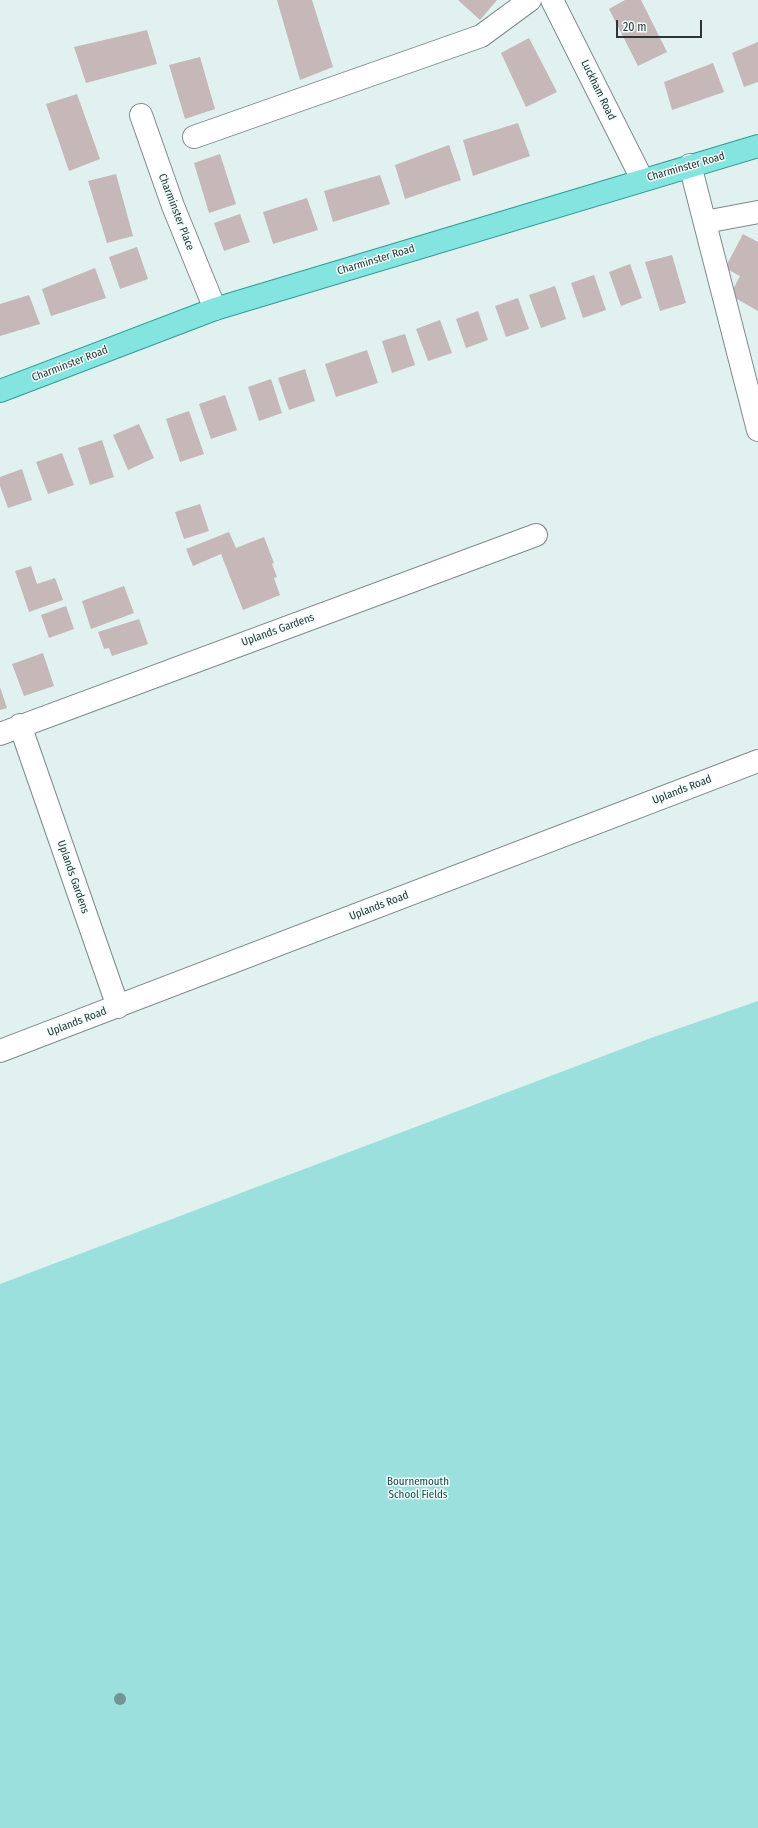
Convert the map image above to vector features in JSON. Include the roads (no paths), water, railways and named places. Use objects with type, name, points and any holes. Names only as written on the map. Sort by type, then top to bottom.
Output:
[{"type":"main road","name":"Charminster Road","points":[[0,391],[215,309],[690,165],[758,146]]},
{"type":"street","points":[[194,137],[481,36],[530,0]]},
{"type":"street","name":"Luckham Road","points":[[552,0],[642,180]]},
{"type":"street","name":"Charminster Place","points":[[141,114],[173,206],[215,309]]},
{"type":"street","points":[[690,165],[758,430]]},
{"type":"street","points":[[704,222],[758,212]]},
{"type":"street","name":"Uplands Gardens","points":[[0,734],[536,534]]},
{"type":"street","name":"Uplands Gardens","points":[[20,726],[118,1007]]},
{"type":"street","name":"Uplands Road","points":[[0,1051],[758,761]]},
{"type":"park label","name":"Bournemouth School Fields","points":[[418,1488]]}]
